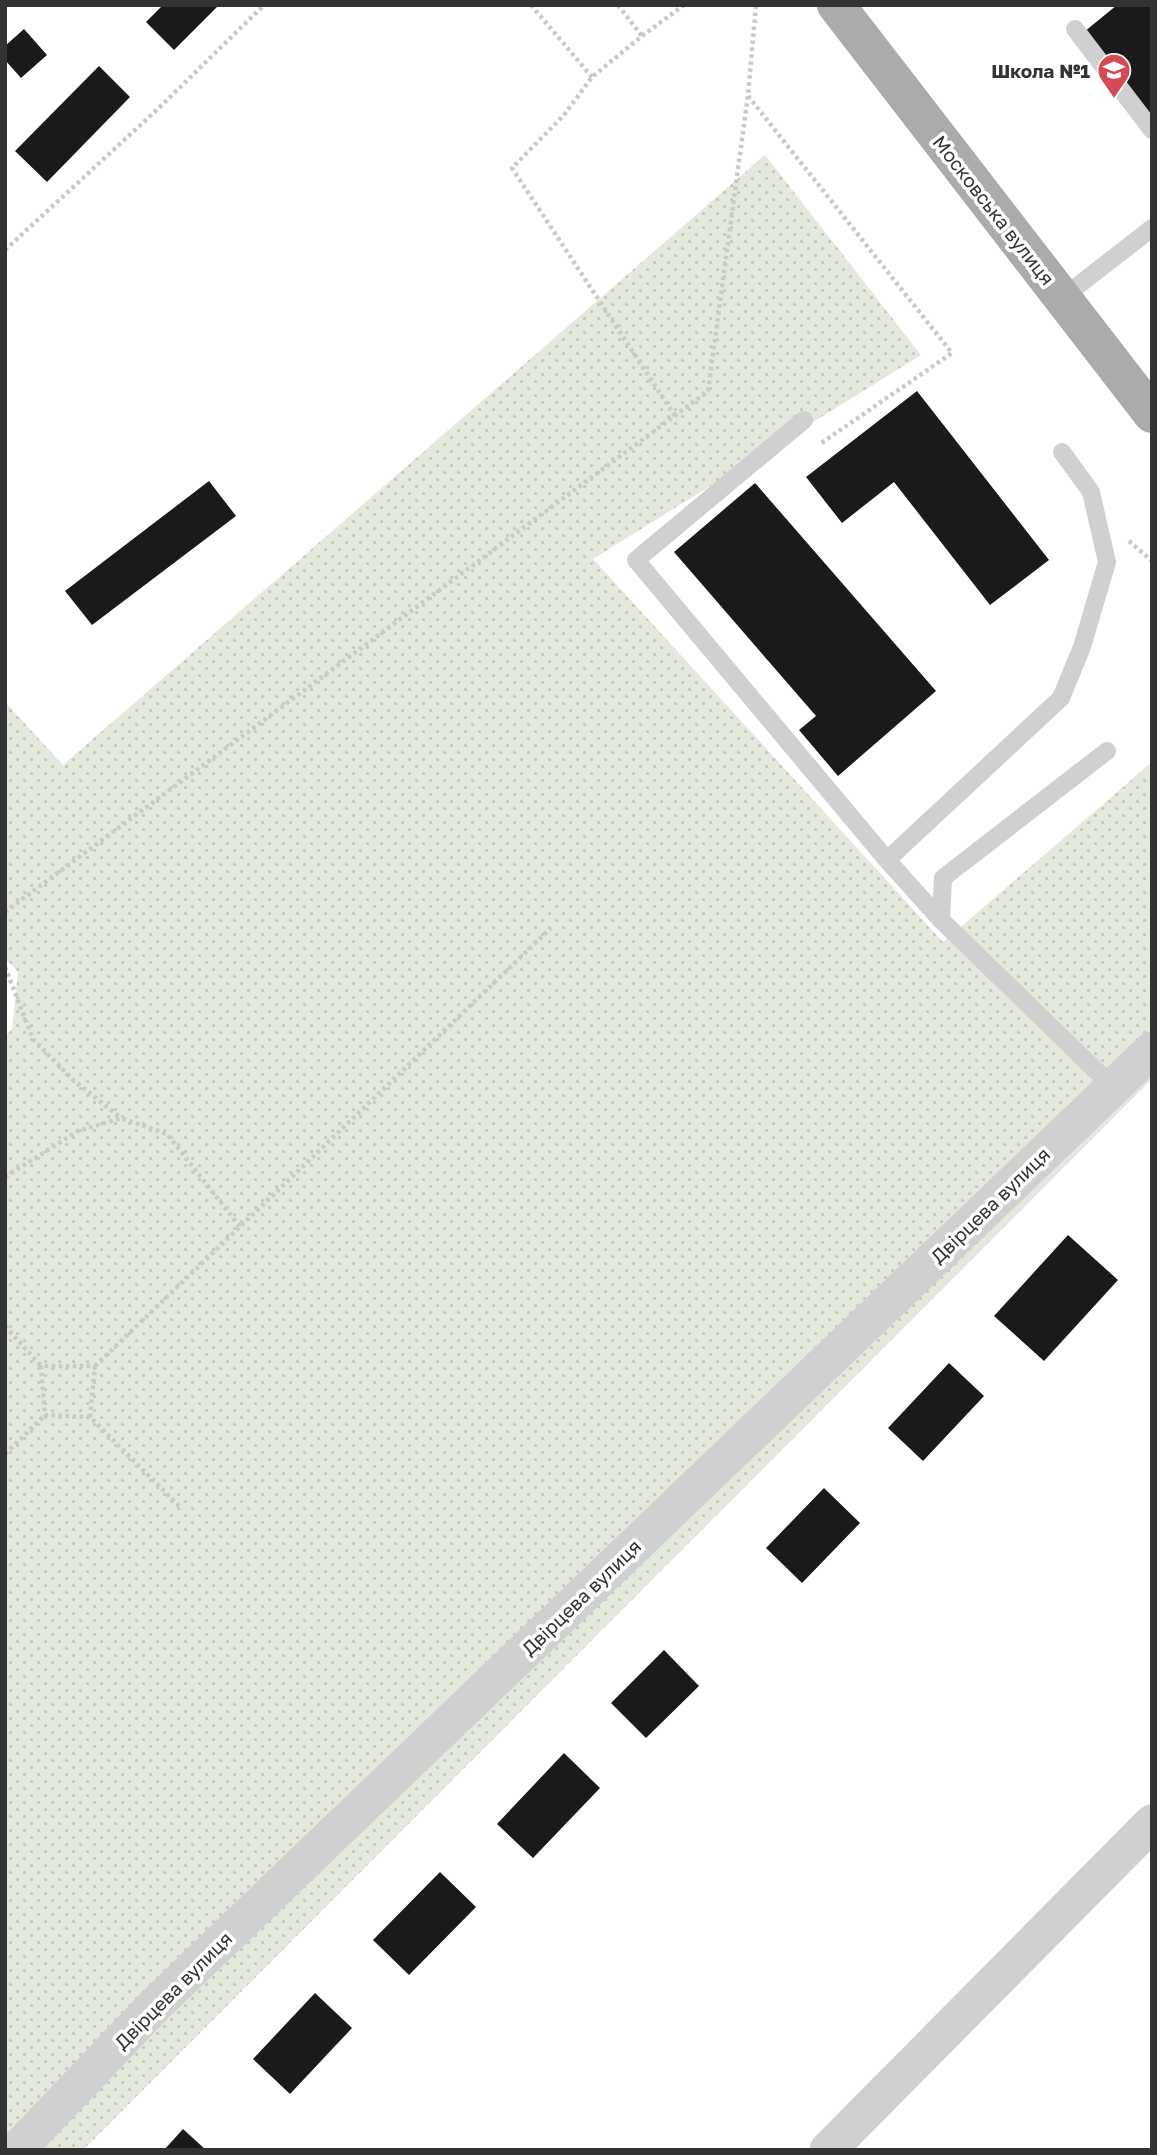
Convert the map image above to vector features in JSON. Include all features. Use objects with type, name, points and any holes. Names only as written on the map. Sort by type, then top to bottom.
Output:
[{"type":"main road","name":"Московська вулиця","points":[[836,5],[1152,414]]},
{"type":"street","name":"Двірцева вулиця","points":[[16,2150],[155,2005],[1152,1050]]},
{"type":"street","points":[[828,2150],[1152,1823]]},
{"type":"lane","points":[[1075,29],[1152,130]]},
{"type":"lane","points":[[1062,298],[1152,228]]},
{"type":"lane","points":[[804,420],[636,559],[887,860],[941,920],[1113,1087]]},
{"type":"lane","points":[[887,860],[1061,698],[1082,647],[1107,562],[1091,492],[1062,452]]},
{"type":"lane","points":[[941,920],[943,878],[1107,751]]},
{"type":"path","points":[[5,250],[152,115],[264,5]]},
{"type":"path","points":[[531,5],[592,77]]},
{"type":"path","points":[[618,5],[642,36]]},
{"type":"path","points":[[675,416],[512,168],[564,115],[592,77],[684,5]]},
{"type":"path","points":[[5,912],[709,391],[748,95],[756,5]]},
{"type":"path","points":[[748,95],[952,353],[818,445]]},
{"type":"path","points":[[90,1417],[95,1366],[551,928]]},
{"type":"path","points":[[5,967],[33,1039],[72,1079],[121,1118],[167,1134],[240,1227]]},
{"type":"path","points":[[5,1177],[78,1131],[121,1118]]},
{"type":"path","points":[[5,1326],[41,1366],[45,1415]]},
{"type":"path","points":[[41,1366],[95,1366]]},
{"type":"path","points":[[5,1454],[45,1415],[90,1417],[182,1509]]},
{"type":"shaded area","points":[[765,155],[921,355],[593,559],[943,942],[1152,762],[1152,1079],[83,2150],[5,2150],[5,1036],[12,1029],[18,972],[5,958],[5,702],[63,765]]},
{"type":"building","points":[[163,5],[219,5],[174,50],[146,22]]},
{"type":"building","points":[[1117,5],[1152,5],[1152,116],[1084,32]]},
{"type":"building","points":[[24,29],[47,55],[21,78],[5,60],[5,46]]},
{"type":"building","points":[[99,66],[130,97],[47,182],[15,151]]},
{"type":"building","points":[[917,391],[1049,560],[990,605],[894,482],[842,523],[806,477]]},
{"type":"building","points":[[209,481],[236,516],[92,625],[65,591]]},
{"type":"building","points":[[755,483],[936,691],[838,776],[799,730],[816,716],[674,552]]},
{"type":"building","points":[[1068,1235],[1118,1280],[1044,1361],[994,1316]]},
{"type":"building","points":[[949,1363],[984,1396],[923,1461],[888,1428]]},
{"type":"building","points":[[824,1488],[860,1523],[802,1583],[766,1548]]},
{"type":"building","points":[[664,1650],[699,1686],[646,1738],[611,1703]]},
{"type":"building","points":[[564,1753],[600,1788],[533,1858],[497,1824]]},
{"type":"building","points":[[440,1872],[476,1907],[409,1975],[373,1940]]},
{"type":"building","points":[[315,1993],[352,2028],[290,2094],[253,2059]]},
{"type":"building","points":[[183,2129],[206,2150],[164,2150]]},
{"type":"place","name":"Школа №1","points":[[1114,100]]}]
